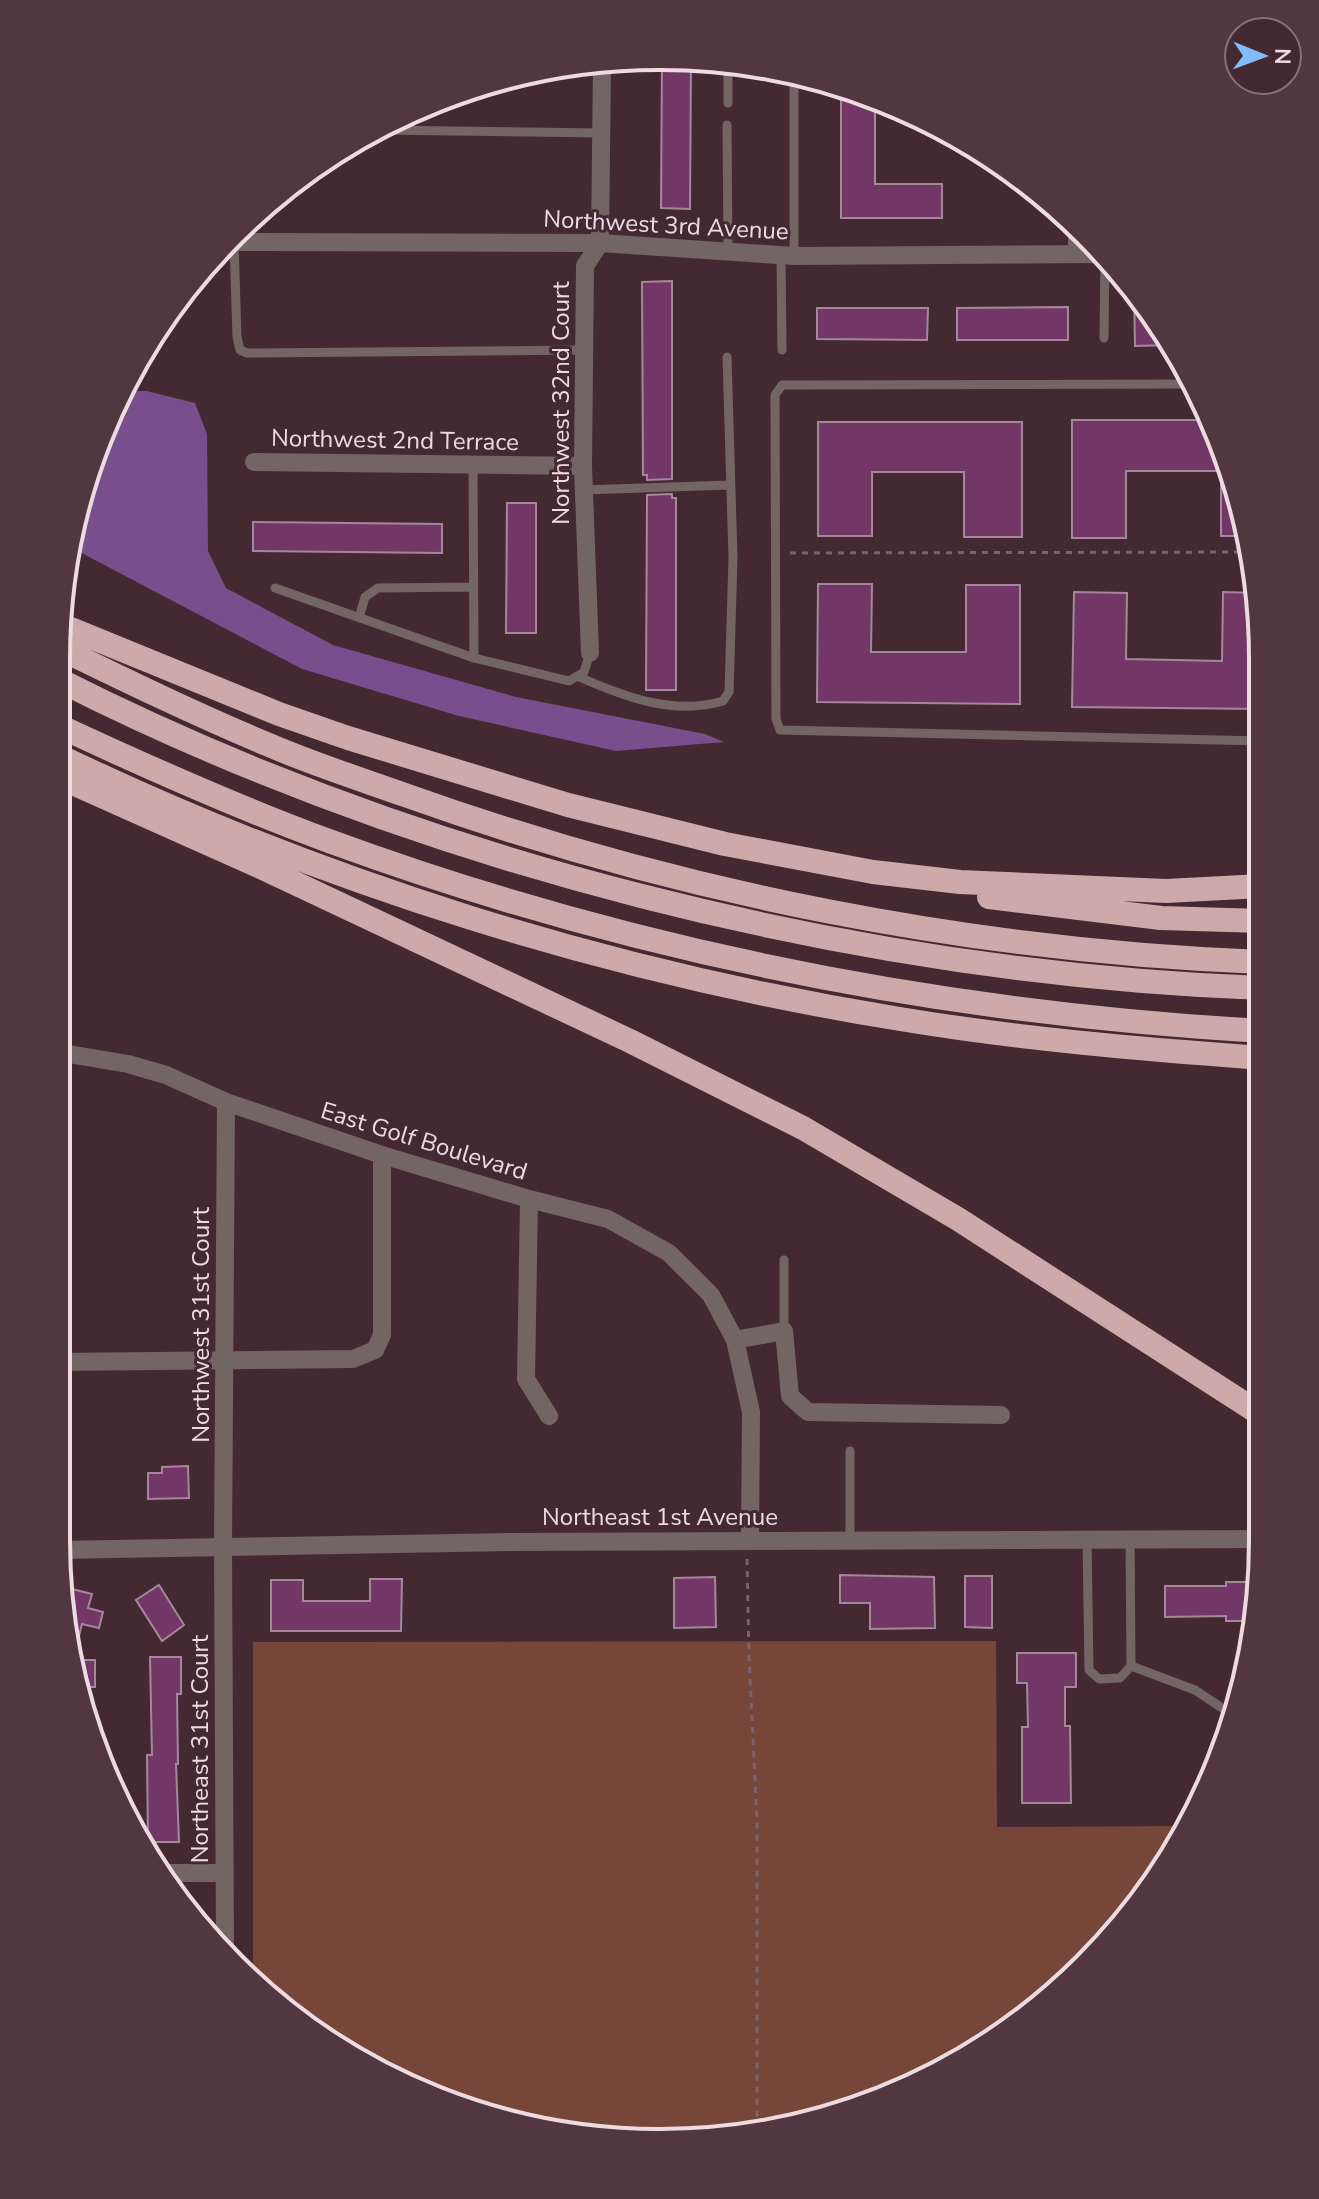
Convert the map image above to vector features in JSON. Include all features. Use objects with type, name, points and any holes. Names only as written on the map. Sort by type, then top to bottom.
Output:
[{"type":"highway","points":[[71,629],[279,714],[348,738],[568,805],[725,844],[907,877],[960,882],[1166,891],[1249,887]]},
{"type":"highway","points":[[70,653],[272,747],[453,812],[640,867],[747,894],[925,928],[1118,952],[1249,961]]},
{"type":"highway","points":[[70,685],[262,771],[354,806],[446,839],[633,893],[729,917],[925,954],[1117,978],[1249,987]]},
{"type":"highway","points":[[70,731],[237,806],[328,841],[421,873],[612,930],[804,975],[913,994],[1098,1018],[1249,1030]]},
{"type":"highway","points":[[70,761],[196,818],[370,884],[478,921],[669,973],[805,1002],[998,1034],[1249,1057]]},
{"type":"highway","points":[[70,782],[291,881],[630,1041],[803,1128],[958,1219],[1249,1407]]},
{"type":"highway","points":[[907,877],[932,890],[947,892],[1161,918],[1249,921]]},
{"type":"street","name":"Northwest 32nd Court","points":[[590,653],[583,466],[585,266],[600,243],[602,73]]},
{"type":"street","name":"Northwest 3rd Avenue","points":[[248,238],[600,243],[788,255],[1087,254]]},
{"type":"street","points":[[1077,244],[1077,254]]},
{"type":"street","name":"Northwest 2nd Terrace","points":[[254,462],[583,466]]},
{"type":"street","name":"East Golf Boulevard","points":[[70,1054],[128,1064],[166,1075],[226,1102],[382,1155],[608,1219],[669,1253],[711,1295],[735,1340],[751,1412],[750,1540]]},
{"type":"street","name":"Northwest 31st Court","points":[[223,1547],[226,1102]]},
{"type":"street","points":[[70,1362],[353,1359],[375,1350],[382,1335],[382,1155]]},
{"type":"street","points":[[529,1199],[526,1379],[549,1416]]},
{"type":"street","points":[[735,1340],[784,1331],[790,1396],[808,1412],[1001,1415]]},
{"type":"street","name":"Northeast 1st Avenue","points":[[70,1550],[750,1540],[1249,1539]]},
{"type":"street","name":"Northeast 31st Court","points":[[223,1547],[225,1937]]},
{"type":"street","points":[[173,1873],[224,1873]]},
{"type":"lane","points":[[728,74],[728,103]]},
{"type":"lane","points":[[782,350],[794,86]]},
{"type":"lane","points":[[727,125],[728,251]]},
{"type":"lane","points":[[400,130],[602,133]]},
{"type":"lane","points":[[235,251],[237,337],[240,350],[247,353],[584,350]]},
{"type":"lane","points":[[1104,272],[1104,338]]},
{"type":"lane","points":[[577,676],[637,701],[688,706],[723,701],[731,682],[733,558],[727,357]]},
{"type":"lane","points":[[1180,384],[782,385],[775,395],[776,719],[780,730],[1249,741]]},
{"type":"lane","points":[[473,465],[474,658]]},
{"type":"lane","points":[[584,490],[729,485]]},
{"type":"lane","points":[[359,618],[365,597],[378,588],[473,587]]},
{"type":"lane","points":[[275,588],[474,658],[569,681],[584,672],[590,653]]},
{"type":"lane","points":[[784,1260],[784,1331]]},
{"type":"lane","points":[[850,1451],[850,1540]]},
{"type":"lane","points":[[1087,1539],[1089,1670],[1099,1679],[1120,1678],[1131,1666],[1130,1539]]},
{"type":"lane","points":[[1131,1666],[1195,1690],[1224,1709]]},
{"type":"path","points":[[776,553],[1239,552]]},
{"type":"path","points":[[750,1540],[747,1558],[749,1656],[757,1820],[757,2121]]},
{"type":"shaded area","points":[[135,391],[195,403],[207,434],[208,551],[226,588],[333,645],[516,697],[705,734],[724,742],[616,751],[459,716],[302,669],[80,552],[101,470]]},
{"type":"shaded area","points":[[996,1641],[997,1827],[1174,1826],[1150,1867],[1103,1928],[1048,1983],[987,2030],[920,2068],[849,2098],[775,2118],[736,2124],[698,2128],[621,2128],[544,2118],[470,2098],[399,2068],[332,2030],[253,1966],[253,1642]]},
{"type":"building","points":[[662,70],[691,71],[690,209],[661,208]]},
{"type":"building","points":[[841,99],[875,111],[875,184],[942,184],[942,218],[841,218]]},
{"type":"building","points":[[672,281],[672,479],[647,480],[647,475],[643,475],[642,282]]},
{"type":"building","points":[[1068,307],[1068,340],[957,340],[957,308]]},
{"type":"building","points":[[817,308],[928,308],[927,340],[817,339]]},
{"type":"building","points":[[1134,311],[1158,345],[1135,346]]},
{"type":"building","points":[[1072,420],[1198,420],[1218,471],[1126,471],[1126,538],[1072,538]]},
{"type":"building","points":[[818,422],[1022,422],[1022,537],[964,537],[964,472],[872,472],[872,536],[818,536]]},
{"type":"building","points":[[1221,480],[1236,536],[1221,536]]},
{"type":"building","points":[[672,494],[672,498],[676,498],[676,690],[646,690],[647,495]]},
{"type":"building","points":[[507,503],[536,503],[536,633],[506,633]]},
{"type":"building","points":[[253,522],[442,524],[442,553],[253,551]]},
{"type":"building","points":[[818,584],[872,584],[871,652],[966,652],[966,585],[1020,585],[1020,704],[817,702]]},
{"type":"building","points":[[1074,592],[1127,593],[1126,659],[1222,661],[1223,592],[1245,593],[1249,709],[1072,707]]},
{"type":"building","points":[[188,1466],[189,1498],[148,1499],[148,1473],[162,1473],[162,1467]]},
{"type":"building","points":[[840,1575],[934,1577],[935,1628],[870,1629],[870,1603],[840,1603]]},
{"type":"building","points":[[965,1576],[992,1576],[992,1628],[965,1627]]},
{"type":"building","points":[[715,1577],[716,1627],[674,1628],[674,1578]]},
{"type":"building","points":[[370,1579],[402,1579],[401,1631],[271,1631],[271,1580],[303,1580],[303,1601],[370,1601]]},
{"type":"building","points":[[1226,1582],[1248,1582],[1243,1621],[1226,1621],[1226,1616],[1165,1617],[1165,1586],[1226,1586]]},
{"type":"building","points":[[159,1585],[184,1625],[162,1641],[136,1600]]},
{"type":"building","points":[[72,1589],[92,1594],[88,1608],[103,1612],[99,1628],[82,1624],[78,1638]]},
{"type":"building","points":[[1017,1653],[1076,1653],[1076,1687],[1065,1687],[1065,1726],[1070,1726],[1071,1803],[1022,1803],[1022,1727],[1028,1727],[1027,1683],[1017,1683]]},
{"type":"building","points":[[150,1657],[181,1657],[176,1764],[179,1842],[154,1842],[148,1832],[147,1755],[152,1755]]},
{"type":"building","points":[[82,1660],[95,1660],[95,1687],[89,1687]]}]
